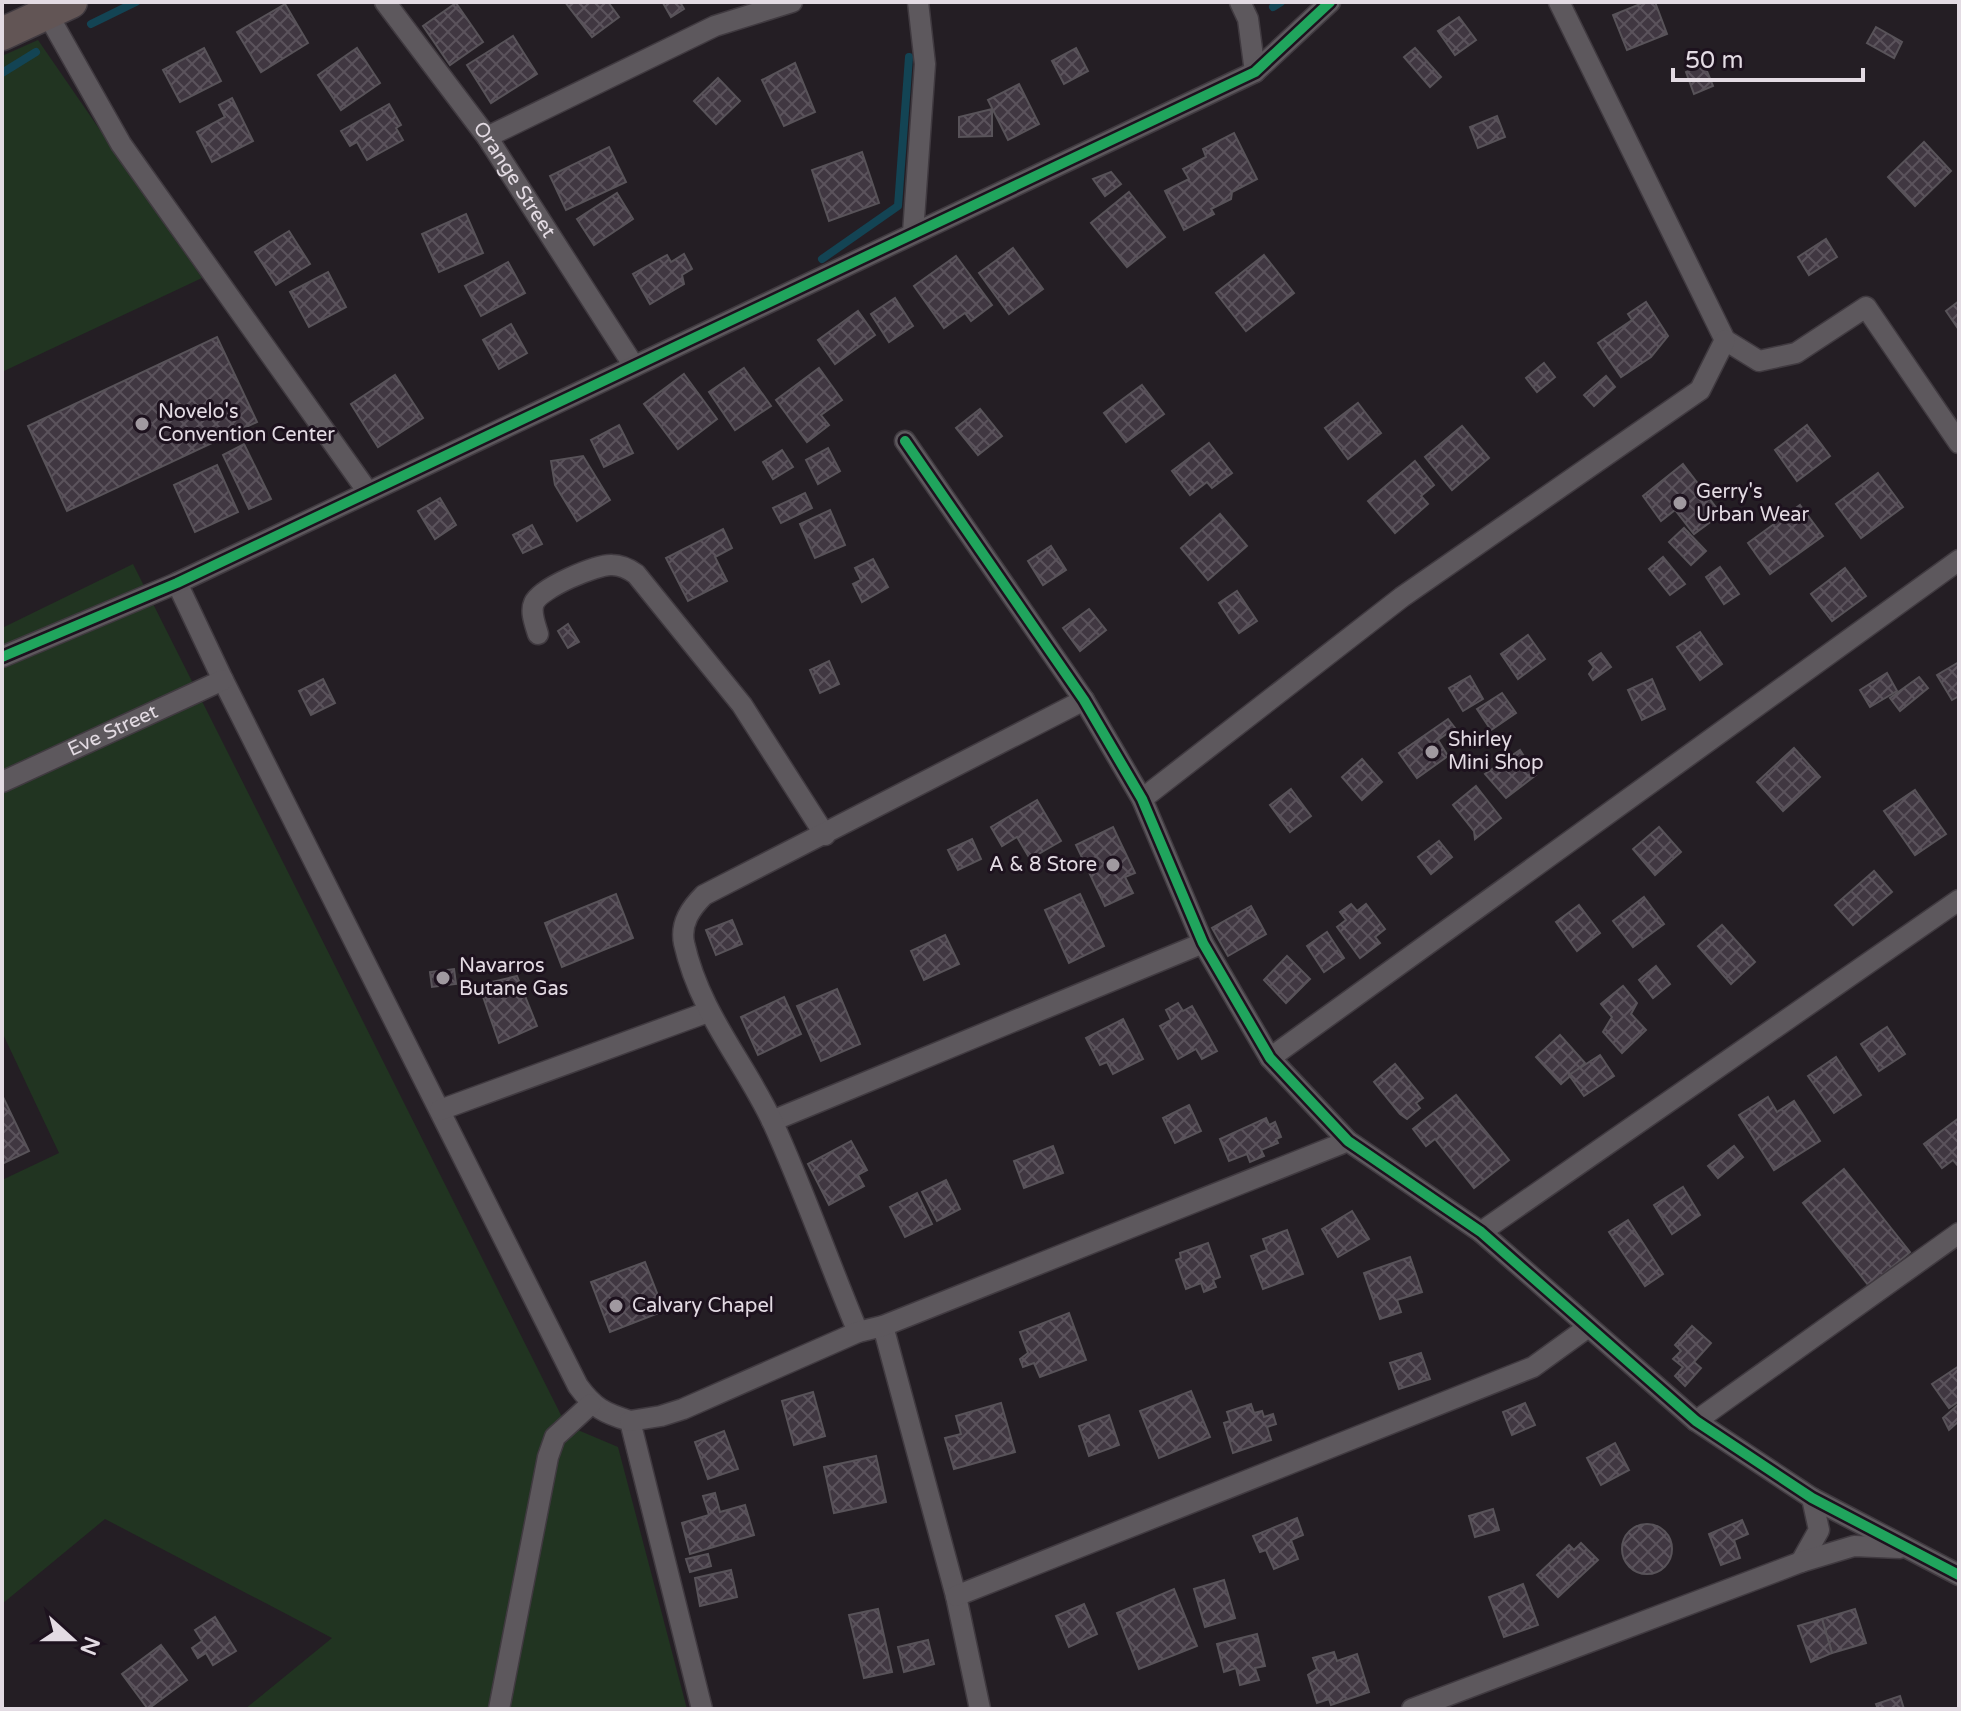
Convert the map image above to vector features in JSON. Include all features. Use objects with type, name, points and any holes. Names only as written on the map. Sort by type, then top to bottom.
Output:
[{"type":"highway","points":[[2,34],[59,8]]},
{"type":"street","name":"Orange Street","points":[[385,2],[487,137],[634,366]]},
{"type":"street","points":[[487,137],[715,26],[792,2]]},
{"type":"street","points":[[913,233],[925,64],[918,2]]},
{"type":"street","points":[[1240,2],[1248,19],[1255,72]]},
{"type":"street","points":[[2,657],[177,583],[1255,72],[1330,2]]},
{"type":"street","points":[[1559,2],[1725,340],[1759,361],[1796,353],[1866,307],[1959,443]]},
{"type":"street","points":[[59,8],[121,144],[368,492]]},
{"type":"street","points":[[1142,799],[1402,597],[1700,390],[1725,340]]},
{"type":"street","points":[[905,441],[1084,700],[1142,799],[1203,943],[1270,1058],[1348,1141],[1481,1232],[1696,1421],[1812,1498],[1959,1575]]},
{"type":"street","points":[[1270,1058],[1959,560]]},
{"type":"street","points":[[538,634],[533,613],[534,603],[542,593],[595,567],[612,565],[636,574],[742,705],[825,835]]},
{"type":"street","points":[[177,583],[578,1386],[591,1404],[609,1415],[630,1421],[683,1409],[858,1332],[883,1326],[1348,1141]]},
{"type":"street","name":"Eve Street","points":[[2,782],[223,680]]},
{"type":"street","points":[[858,1332],[772,1121],[708,1012],[683,940],[684,923],[691,908],[704,895],[1084,700]]},
{"type":"street","points":[[1481,1232],[1959,900]]},
{"type":"street","points":[[772,1121],[1203,943]]},
{"type":"street","points":[[440,1110],[708,1012]]},
{"type":"street","points":[[1696,1421],[1959,1233]]},
{"type":"street","points":[[883,1326],[956,1596],[980,1709]]},
{"type":"street","points":[[956,1596],[1533,1367],[1587,1328]]},
{"type":"street","points":[[499,1709],[548,1457],[555,1437],[591,1404]]},
{"type":"street","points":[[630,1421],[702,1709]]},
{"type":"street","points":[[1801,1562],[1819,1530],[1812,1498]]},
{"type":"street","points":[[1412,1709],[1801,1562],[1854,1546],[1908,1549]]},
{"type":"green space","points":[[38,40],[202,278],[2,372],[2,56]]},
{"type":"green space","points":[[133,564],[566,1425],[618,1447],[687,1709],[245,1709],[332,1638],[105,1519],[2,1604],[2,1180],[59,1153],[2,1032],[2,628]]},
{"type":"building","points":[[565,2],[608,2],[619,17],[592,37]]},
{"type":"building","points":[[665,2],[680,2],[684,9],[671,17]]},
{"type":"building","points":[[1645,2],[1655,2],[1667,34],[1627,50],[1613,15]]},
{"type":"building","points":[[456,3],[483,42],[450,65],[423,26]]},
{"type":"building","points":[[285,4],[308,43],[261,72],[237,32]]},
{"type":"building","points":[[1459,17],[1476,40],[1455,55],[1438,31]]},
{"type":"building","points":[[1876,27],[1902,42],[1894,58],[1867,43]]},
{"type":"building","points":[[513,36],[537,74],[491,103],[467,65]]},
{"type":"building","points":[[204,48],[221,81],[180,102],[163,70]]},
{"type":"building","points":[[357,48],[380,83],[341,110],[318,75]]},
{"type":"building","points":[[1076,48],[1088,71],[1064,84],[1052,61]]},
{"type":"building","points":[[1415,48],[1441,77],[1430,87],[1404,57]]},
{"type":"building","points":[[795,63],[815,112],[784,126],[762,80]]},
{"type":"building","points":[[1704,64],[1713,86],[1694,94],[1686,72]]},
{"type":"building","points":[[718,78],[740,101],[716,124],[694,101]]},
{"type":"building","points":[[1019,84],[1039,124],[1008,140],[988,100]]},
{"type":"building","points":[[232,98],[253,141],[212,162],[197,132],[225,117],[219,105]]},
{"type":"building","points":[[389,104],[401,125],[396,128],[403,140],[367,160],[357,142],[350,146],[341,131]]},
{"type":"building","points":[[992,109],[992,136],[959,137],[959,117]]},
{"type":"building","points":[[1497,116],[1505,137],[1478,148],[1470,127]]},
{"type":"building","points":[[1234,133],[1257,179],[1232,192],[1231,199],[1211,209],[1214,214],[1184,230],[1165,191],[1189,179],[1183,169],[1206,157],[1203,149]]},
{"type":"building","points":[[1924,142],[1951,171],[1915,206],[1888,177]]},
{"type":"building","points":[[609,147],[626,182],[566,210],[550,176]]},
{"type":"building","points":[[862,152],[879,203],[829,221],[812,170]]},
{"type":"building","points":[[1111,172],[1121,184],[1105,196],[1093,179]]},
{"type":"building","points":[[1129,192],[1165,237],[1127,267],[1091,223]]},
{"type":"building","points":[[617,193],[633,219],[594,245],[577,219]]},
{"type":"building","points":[[466,214],[483,253],[439,272],[422,234]]},
{"type":"building","points":[[289,231],[310,264],[276,285],[255,252]]},
{"type":"building","points":[[1826,239],[1837,257],[1809,275],[1798,257]]},
{"type":"building","points":[[1013,248],[1043,289],[1009,314],[979,273]]},
{"type":"building","points":[[684,254],[692,269],[682,275],[684,284],[650,304],[633,274],[667,255],[671,262]]},
{"type":"building","points":[[1264,255],[1294,293],[1246,331],[1216,293]]},
{"type":"building","points":[[956,256],[992,305],[971,321],[965,313],[944,328],[914,286]]},
{"type":"building","points":[[508,262],[525,293],[481,316],[465,286]]},
{"type":"building","points":[[328,272],[346,307],[309,327],[290,292]]},
{"type":"building","points":[[895,298],[913,326],[889,342],[871,314]]},
{"type":"building","points":[[1959,301],[1959,330],[1946,311]]},
{"type":"building","points":[[1646,302],[1668,336],[1651,357],[1621,377],[1598,343],[1632,320],[1628,314]]},
{"type":"building","points":[[858,311],[875,335],[835,364],[818,340]]},
{"type":"building","points":[[511,324],[527,353],[499,369],[483,340]]},
{"type":"building","name":"Novelo's Convention Center","points":[[217,337],[257,422],[67,511],[28,426]]},
{"type":"building","points":[[1544,363],[1555,377],[1537,392],[1526,378]]},
{"type":"building","points":[[744,368],[771,406],[735,430],[709,392]]},
{"type":"building","points":[[819,368],[842,400],[821,415],[829,425],[807,442],[776,400]]},
{"type":"building","points":[[684,374],[717,419],[678,449],[644,404]]},
{"type":"building","points":[[395,375],[423,418],[378,447],[351,404]]},
{"type":"building","points":[[1606,376],[1615,387],[1594,406],[1584,395]]},
{"type":"building","points":[[1142,385],[1164,414],[1126,442],[1104,413]]},
{"type":"building","points":[[1358,403],[1381,433],[1348,459],[1325,428]]},
{"type":"building","points":[[980,409],[1002,436],[978,455],[956,428]]},
{"type":"building","points":[[619,425],[633,453],[604,467],[591,440]]},
{"type":"building","points":[[1807,425],[1830,456],[1797,481],[1775,450]]},
{"type":"building","points":[[1462,426],[1489,458],[1452,490],[1425,457]]},
{"type":"building","points":[[1209,443],[1232,473],[1212,488],[1207,482],[1190,495],[1172,471]]},
{"type":"building","points":[[244,444],[271,499],[249,509],[223,455]]},
{"type":"building","points":[[828,448],[840,471],[818,484],[806,460]]},
{"type":"building","points":[[782,450],[793,467],[773,479],[763,462]]},
{"type":"building","points":[[583,456],[610,500],[577,521],[555,485],[551,461]]},
{"type":"building","points":[[1415,461],[1434,485],[1421,496],[1428,504],[1395,533],[1368,501]]},
{"type":"building","name":"Gerry's Urban Wear","points":[[1683,464],[1721,514],[1694,534],[1675,510],[1661,521],[1643,496]]},
{"type":"building","points":[[217,465],[238,512],[195,532],[174,485]]},
{"type":"building","points":[[1878,473],[1903,507],[1861,538],[1836,504]]},
{"type":"building","points":[[805,493],[812,508],[781,523],[773,508]]},
{"type":"building","points":[[440,498],[456,525],[435,539],[418,511]]},
{"type":"building","points":[[1800,505],[1823,536],[1770,574],[1748,543]]},
{"type":"building","points":[[830,510],[845,545],[815,558],[800,524]]},
{"type":"building","points":[[1220,514],[1247,546],[1208,580],[1181,548]]},
{"type":"building","points":[[532,525],[542,544],[523,553],[513,535]]},
{"type":"building","points":[[1684,528],[1706,551],[1691,565],[1669,542]]},
{"type":"building","points":[[723,529],[732,548],[715,557],[727,581],[688,601],[666,558]]},
{"type":"building","points":[[1051,546],[1066,570],[1043,585],[1028,561]]},
{"type":"building","points":[[1663,557],[1685,584],[1670,595],[1649,569]]},
{"type":"building","points":[[873,559],[888,587],[862,602],[853,584],[861,580],[855,568]]},
{"type":"building","points":[[1720,567],[1739,594],[1724,604],[1706,577]]},
{"type":"building","points":[[1845,568],[1866,596],[1832,621],[1811,594]]},
{"type":"building","points":[[1237,591],[1257,621],[1239,633],[1219,603]]},
{"type":"building","points":[[1089,609],[1106,630],[1080,651],[1063,628]]},
{"type":"building","points":[[568,624],[579,642],[568,648],[558,631]]},
{"type":"building","points":[[1700,632],[1722,664],[1700,680],[1677,647]]},
{"type":"building","points":[[1528,635],[1545,659],[1518,679],[1501,654]]},
{"type":"building","points":[[1601,653],[1611,667],[1593,680],[1589,674],[1594,667],[1589,661]]},
{"type":"building","points":[[829,661],[839,684],[820,693],[810,670]]},
{"type":"building","points":[[1959,662],[1959,696],[1952,700],[1937,675]]},
{"type":"building","points":[[1887,673],[1897,691],[1870,707],[1860,690]]},
{"type":"building","points":[[1470,676],[1483,699],[1463,711],[1449,688]]},
{"type":"building","points":[[1919,677],[1928,688],[1900,711],[1890,698]]},
{"type":"building","points":[[323,679],[335,703],[311,715],[299,691]]},
{"type":"building","points":[[1652,679],[1665,709],[1642,720],[1628,690]]},
{"type":"building","points":[[1502,693],[1516,713],[1491,730],[1477,709]]},
{"type":"building","points":[[1448,719],[1455,728],[1438,740],[1448,756],[1417,778],[1399,753]]},
{"type":"building","points":[[1794,748],[1820,777],[1783,811],[1757,782]]},
{"type":"building","points":[[1520,750],[1536,775],[1506,798],[1485,774]]},
{"type":"building","points":[[1362,759],[1382,782],[1362,800],[1342,777]]},
{"type":"building","points":[[1476,786],[1501,818],[1475,839],[1474,831],[1453,805]]},
{"type":"building","points":[[1291,789],[1311,816],[1290,832],[1270,805]]},
{"type":"building","points":[[1915,790],[1946,834],[1915,855],[1884,811]]},
{"type":"building","points":[[1037,800],[1061,841],[1030,859],[1017,837],[1002,846],[991,827]]},
{"type":"building","points":[[1113,827],[1135,873],[1125,877],[1133,893],[1105,906],[1076,845]]},
{"type":"building","points":[[1659,827],[1681,852],[1655,875],[1633,849]]},
{"type":"building","points":[[972,839],[981,859],[958,870],[948,850]]},
{"type":"building","points":[[1439,841],[1452,857],[1431,874],[1418,857]]},
{"type":"building","points":[[1874,871],[1892,892],[1853,925],[1835,905]]},
{"type":"building","points":[[616,894],[633,938],[562,967],[545,923]]},
{"type":"building","points":[[1080,894],[1104,946],[1069,963],[1045,910]]},
{"type":"building","points":[[1644,897],[1664,924],[1633,947],[1613,921]]},
{"type":"building","points":[[1351,904],[1357,911],[1366,904],[1385,929],[1375,937],[1380,943],[1360,958],[1337,927],[1346,920],[1340,912]]},
{"type":"building","points":[[1579,905],[1600,933],[1577,951],[1556,922]]},
{"type":"building","points":[[1251,906],[1266,934],[1228,956],[1212,928]]},
{"type":"building","points":[[732,920],[742,944],[716,955],[706,930]]},
{"type":"building","points":[[1722,925],[1755,962],[1731,984],[1698,946]]},
{"type":"building","points":[[1327,932],[1344,958],[1324,972],[1307,946]]},
{"type":"building","points":[[945,935],[959,964],[924,980],[911,951]]},
{"type":"building","points":[[1287,956],[1310,979],[1286,1003],[1264,980]]},
{"type":"building","points":[[1656,966],[1670,984],[1653,998],[1639,980]]},
{"type":"building","name":"Navarros Butane Gas","points":[[454,969],[456,984],[432,987],[430,972]]},
{"type":"building","points":[[517,976],[537,1026],[499,1043],[479,985]]},
{"type":"building","points":[[1623,986],[1637,1003],[1631,1014],[1646,1030],[1622,1053],[1603,1032],[1612,1017],[1601,1004]]},
{"type":"building","points":[[837,989],[860,1044],[821,1061],[797,1006]]},
{"type":"building","points":[[784,997],[801,1034],[758,1055],[741,1017]]},
{"type":"building","points":[[1178,1003],[1183,1011],[1192,1006],[1217,1051],[1202,1059],[1196,1049],[1178,1059],[1160,1026],[1171,1020],[1166,1010]]},
{"type":"building","points":[[1123,1019],[1143,1059],[1113,1074],[1107,1062],[1100,1065],[1086,1038]]},
{"type":"building","points":[[1887,1027],[1905,1054],[1879,1071],[1861,1044]]},
{"type":"building","points":[[1560,1035],[1585,1063],[1561,1084],[1536,1057]]},
{"type":"building","points":[[1600,1055],[1614,1076],[1584,1096],[1569,1075]]},
{"type":"building","points":[[1836,1057],[1861,1095],[1834,1113],[1808,1076]]},
{"type":"building","points":[[1395,1064],[1423,1098],[1416,1103],[1420,1108],[1407,1119],[1374,1082]]},
{"type":"building","points":[[2,1095],[29,1151],[2,1164]]},
{"type":"building","points":[[1456,1095],[1509,1160],[1474,1188],[1435,1139],[1426,1146],[1413,1129]]},
{"type":"building","points":[[1768,1097],[1777,1112],[1794,1101],[1820,1141],[1774,1170],[1739,1115]]},
{"type":"building","points":[[1189,1105],[1201,1131],[1175,1143],[1163,1118]]},
{"type":"building","points":[[1266,1118],[1269,1125],[1275,1122],[1281,1137],[1276,1139],[1278,1143],[1261,1150],[1264,1156],[1250,1162],[1247,1154],[1229,1161],[1220,1139]]},
{"type":"building","points":[[1959,1118],[1959,1167],[1953,1160],[1942,1168],[1924,1144]]},
{"type":"building","points":[[851,1141],[867,1170],[858,1175],[864,1186],[829,1205],[808,1164]]},
{"type":"building","points":[[1053,1146],[1063,1173],[1024,1188],[1014,1161]]},
{"type":"building","points":[[1734,1146],[1743,1157],[1718,1178],[1708,1166]]},
{"type":"building","points":[[1844,1169],[1910,1252],[1869,1286],[1803,1203]]},
{"type":"building","points":[[946,1180],[960,1209],[937,1221],[922,1192]]},
{"type":"building","points":[[1683,1187],[1700,1215],[1672,1234],[1654,1205]]},
{"type":"building","points":[[917,1193],[932,1224],[905,1237],[890,1207]]},
{"type":"building","points":[[1352,1211],[1369,1239],[1338,1257],[1322,1229]]},
{"type":"building","points":[[1628,1220],[1663,1274],[1645,1286],[1609,1232]]},
{"type":"building","points":[[1287,1230],[1303,1274],[1263,1289],[1251,1256],[1267,1250],[1263,1239]]},
{"type":"building","points":[[1208,1243],[1220,1277],[1213,1280],[1216,1287],[1204,1292],[1201,1283],[1186,1289],[1176,1260],[1181,1258],[1180,1253]]},
{"type":"building","points":[[1410,1257],[1422,1292],[1397,1300],[1401,1312],[1380,1319],[1364,1273]]},
{"type":"building","points":[[645,1262],[664,1311],[610,1332],[591,1282]]},
{"type":"building","points":[[1069,1313],[1086,1360],[1040,1377],[1034,1363],[1023,1367],[1020,1359],[1028,1353],[1020,1332]]},
{"type":"building","points":[[1692,1326],[1711,1343],[1694,1362],[1701,1368],[1685,1386],[1675,1376],[1683,1367],[1673,1359],[1681,1351],[1675,1345]]},
{"type":"building","points":[[1421,1353],[1430,1379],[1399,1389],[1390,1363]]},
{"type":"building","points":[[1959,1366],[1959,1401],[1949,1408],[1932,1384]]},
{"type":"building","points":[[1191,1391],[1210,1437],[1159,1458],[1140,1411]]},
{"type":"building","points":[[813,1392],[825,1436],[794,1445],[782,1401]]},
{"type":"building","points":[[1001,1403],[1015,1452],[954,1469],[945,1438],[961,1434],[956,1416]]},
{"type":"building","points":[[1525,1403],[1535,1425],[1512,1435],[1503,1412]]},
{"type":"building","points":[[1251,1404],[1254,1413],[1262,1411],[1264,1417],[1273,1414],[1276,1424],[1267,1427],[1271,1440],[1233,1453],[1224,1423],[1230,1421],[1227,1412]]},
{"type":"building","points":[[1959,1404],[1959,1421],[1949,1430],[1943,1418]]},
{"type":"building","points":[[1109,1415],[1119,1445],[1089,1456],[1079,1426]]},
{"type":"building","points":[[724,1431],[738,1469],[708,1479],[695,1442]]},
{"type":"building","points":[[1615,1443],[1629,1470],[1601,1485],[1587,1458]]},
{"type":"building","points":[[876,1456],[886,1502],[834,1513],[824,1467]]},
{"type":"building","points":[[715,1493],[720,1512],[745,1505],[754,1535],[690,1554],[682,1523],[709,1515],[703,1496]]},
{"type":"building","points":[[1493,1509],[1499,1530],[1475,1537],[1469,1516]]},
{"type":"building","points":[[1297,1518],[1303,1535],[1291,1540],[1298,1559],[1274,1569],[1266,1550],[1260,1552],[1253,1536]]},
{"type":"building","points":[[1742,1520],[1748,1534],[1734,1540],[1740,1558],[1721,1565],[1709,1534]]},
{"type":"building","points":[[1637,1525],[1657,1525],[1671,1539],[1671,1559],[1657,1573],[1637,1573],[1623,1559],[1623,1539]]},
{"type":"building","points":[[1581,1543],[1598,1560],[1558,1597],[1537,1575],[1569,1545],[1574,1550]]},
{"type":"building","points":[[708,1554],[711,1566],[690,1572],[686,1559]]},
{"type":"building","points":[[731,1570],[737,1597],[700,1606],[695,1578]]},
{"type":"building","points":[[1224,1580],[1235,1618],[1205,1627],[1194,1589]]},
{"type":"building","points":[[1523,1584],[1538,1625],[1504,1637],[1489,1597]]},
{"type":"building","points":[[1174,1589],[1197,1646],[1139,1669],[1117,1613]]},
{"type":"building","points":[[1084,1604],[1097,1634],[1069,1647],[1056,1616]]},
{"type":"building","points":[[878,1609],[892,1672],[864,1678],[849,1615]]},
{"type":"building","points":[[1855,1609],[1866,1643],[1832,1653],[1822,1619]]},
{"type":"building","points":[[215,1617],[236,1651],[213,1665],[206,1653],[198,1658],[192,1648],[202,1641],[195,1630]]},
{"type":"building","points":[[1822,1619],[1832,1653],[1811,1662],[1798,1626]]},
{"type":"building","points":[[1257,1634],[1265,1666],[1255,1668],[1259,1680],[1240,1685],[1236,1668],[1224,1672],[1217,1644]]},
{"type":"building","points":[[928,1640],[934,1664],[904,1672],[898,1647]]},
{"type":"building","points":[[161,1645],[187,1680],[148,1709],[122,1674]]},
{"type":"building","points":[[1334,1652],[1337,1661],[1357,1654],[1369,1692],[1331,1705],[1329,1699],[1317,1703],[1308,1675],[1317,1669],[1313,1658]]},
{"type":"building","points":[[1900,1696],[1904,1709],[1878,1709],[1876,1704]]},
{"type":"waterway","points":[[91,24],[136,2]]},
{"type":"waterway","points":[[1273,7],[1281,2]]},
{"type":"waterway","points":[[2,73],[36,52]]},
{"type":"waterway","points":[[822,259],[898,206],[909,57]]},
{"type":"cycle path","points":[[2,657],[177,583],[1255,72],[1330,2]]},
{"type":"cycle path","points":[[905,441],[1084,700],[1142,799],[1203,943],[1270,1058],[1348,1141],[1481,1232],[1696,1421],[1812,1498],[1959,1575]]},
{"type":"place","name":"Novelo's Convention Center","points":[[142,424]]},
{"type":"place","name":"Gerry's Urban Wear","points":[[1680,503]]},
{"type":"place","name":"Shirley Mini Shop","points":[[1432,752]]},
{"type":"place","name":"A & 8 Store","points":[[1113,865]]},
{"type":"place","name":"Navarros Butane Gas","points":[[443,978]]},
{"type":"place","name":"Calvary Chapel","points":[[616,1306]]}]
